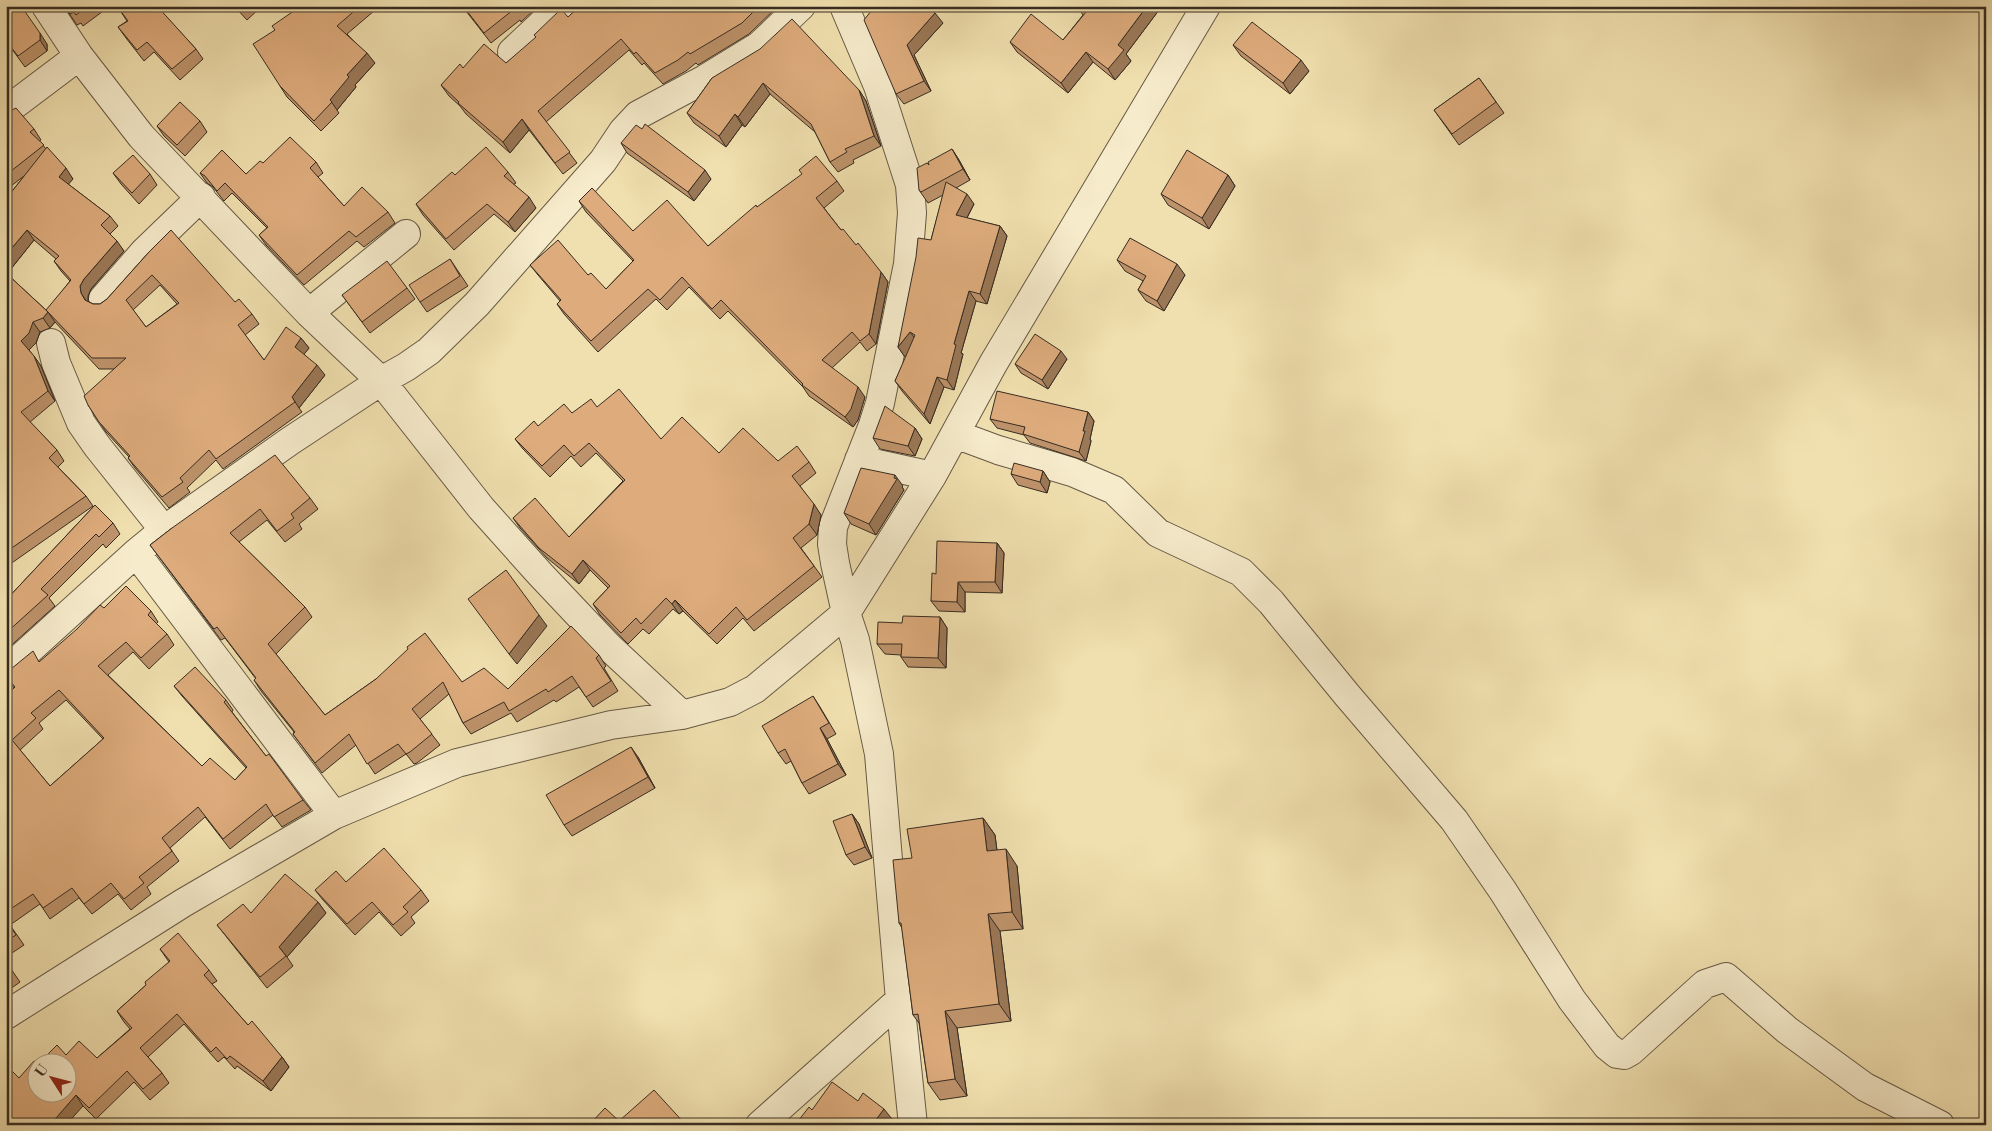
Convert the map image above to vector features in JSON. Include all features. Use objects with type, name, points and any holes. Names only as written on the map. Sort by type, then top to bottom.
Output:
[{"type":"street","points":[[46,6],[79,56],[142,136],[309,313],[381,381],[482,508],[540,575],[609,647],[682,715]]},
{"type":"street","points":[[512,52],[561,6]]},
{"type":"street","points":[[6,671],[164,530],[290,441],[429,351],[477,304],[604,161],[623,130],[638,115],[705,79],[759,46],[801,6]]},
{"type":"street","points":[[844,6],[878,86],[898,144],[910,186],[912,213],[908,264],[880,403],[860,460],[833,527],[832,544],[880,754],[900,1000],[913,1125]]},
{"type":"street","points":[[6,1015],[183,903],[334,815],[457,763],[611,725],[682,715],[730,702],[755,689],[850,625],[993,364],[1206,6]]},
{"type":"street","points":[[6,111],[79,56]]},
{"type":"street","points":[[103,299],[145,252],[201,197]]},
{"type":"street","points":[[309,313],[406,234]]},
{"type":"street","points":[[51,343],[56,363],[81,423],[164,530]]},
{"type":"street","points":[[955,434],[998,450],[1072,472],[1114,490],[1158,533],[1241,572],[1271,602],[1347,695],[1454,820],[1503,891],[1572,1000],[1607,1046],[1617,1054],[1624,1055],[1631,1051],[1705,984],[1726,976],[1787,1030],[1865,1087],[1940,1125]]},
{"type":"street","points":[[860,460],[932,476]]},
{"type":"street","points":[[136,553],[334,815]]},
{"type":"street","points":[[760,1125],[900,1000]]},
{"type":"building","points":[[6,6],[10,6],[12,9],[21,6],[40,33],[40,40],[18,56],[6,41]]},
{"type":"building","points":[[64,6],[88,6],[76,15],[74,12],[70,14]]},
{"type":"building","points":[[117,6],[157,6],[196,49],[172,69],[147,42],[137,50],[118,27],[128,21]]},
{"type":"building","points":[[301,6],[360,6],[337,26],[367,53],[347,75],[349,77],[330,100],[332,102],[314,121],[280,86],[253,44],[275,30],[272,26]]},
{"type":"building","points":[[463,6],[520,6],[484,33]]},
{"type":"building","points":[[580,6],[759,6],[742,23],[690,54],[688,52],[655,73],[621,39],[538,111],[570,152],[555,163],[522,119],[503,142],[458,103],[441,85],[460,64],[463,68],[484,44],[506,63],[536,37],[534,35],[561,9],[568,17]]},
{"type":"building","points":[[875,6],[928,6],[935,13],[907,45],[924,81],[896,94],[864,20]]},
{"type":"building","points":[[1078,6],[1147,6],[1118,45],[1124,50],[1108,69],[1086,52],[1061,83],[1010,42],[1031,14],[1063,40],[1086,12]]},
{"type":"building","points":[[792,19],[859,90],[874,136],[845,149],[847,152],[830,162],[811,124],[763,83],[738,117],[735,114],[719,136],[687,113],[712,78],[760,49]]},
{"type":"building","points":[[1252,22],[1301,60],[1283,83],[1233,45]]},
{"type":"building","points":[[1479,78],[1496,102],[1452,134],[1434,110]]},
{"type":"building","points":[[180,102],[200,121],[177,145],[157,126]]},
{"type":"building","points":[[16,108],[34,129],[30,132],[44,145],[6,175],[6,113]]},
{"type":"building","points":[[645,124],[705,170],[688,192],[621,143],[636,125],[642,129]]},
{"type":"building","points":[[290,137],[316,162],[310,168],[344,206],[362,187],[388,212],[356,237],[349,231],[297,275],[259,235],[268,227],[225,183],[217,191],[205,176],[200,173],[222,150],[246,174],[260,161],[263,163]]},
{"type":"building","points":[[47,147],[66,168],[59,177],[110,216],[101,225],[117,241],[80,286],[85,300],[93,304],[100,304],[107,299],[171,230],[235,302],[239,299],[252,314],[238,325],[264,360],[286,327],[301,338],[295,347],[317,365],[292,397],[295,402],[216,459],[209,450],[180,478],[183,482],[162,497],[128,458],[130,456],[99,422],[84,396],[126,358],[92,358],[46,310],[71,280],[54,261],[59,256],[27,230],[6,255],[6,199]],"holes":[[[152,275],[179,303],[146,327],[126,300]]]},
{"type":"building","points":[[486,147],[508,172],[504,176],[529,197],[508,222],[487,204],[446,239],[416,204],[452,172],[455,175]]},
{"type":"building","points":[[952,149],[963,169],[921,192],[919,190],[917,168],[927,163],[929,165],[928,162]]},
{"type":"building","points":[[1187,150],[1228,175],[1202,218],[1161,194]]},
{"type":"building","points":[[133,155],[150,174],[132,193],[113,173]]},
{"type":"building","points":[[816,156],[837,181],[816,198],[841,230],[843,229],[856,245],[858,243],[881,272],[869,334],[860,341],[852,332],[822,360],[858,387],[851,409],[845,417],[802,385],[721,300],[712,309],[682,277],[660,300],[648,289],[591,341],[557,304],[561,300],[530,265],[558,240],[588,275],[591,273],[606,289],[634,260],[579,201],[592,188],[633,231],[667,200],[708,246],[756,205],[757,207],[802,174],[799,170]]},
{"type":"building","points":[[946,182],[967,194],[956,215],[1000,226],[980,294],[969,291],[954,344],[956,345],[947,380],[937,377],[924,414],[895,381],[915,335],[910,332],[898,347],[918,238],[931,240]]},
{"type":"building","points":[[1130,238],[1177,264],[1157,301],[1138,290],[1146,276],[1117,260]]},
{"type":"building","points":[[450,259],[460,276],[420,302],[409,285]]},
{"type":"building","points":[[387,261],[407,288],[362,322],[342,295]]},
{"type":"building","points":[[6,273],[48,312],[43,318],[33,322],[29,333],[21,341],[34,356],[48,391],[21,412],[57,450],[49,458],[86,496],[6,552]]},
{"type":"building","points":[[1035,334],[1061,351],[1042,380],[1015,364]]},
{"type":"building","points":[[619,389],[661,439],[682,417],[719,453],[743,428],[778,461],[797,446],[809,462],[792,476],[814,504],[809,524],[793,538],[814,566],[747,620],[736,607],[709,634],[675,600],[672,604],[666,598],[641,624],[636,618],[621,633],[593,604],[610,586],[583,560],[572,574],[539,548],[513,518],[535,498],[569,537],[625,480],[589,443],[574,456],[564,445],[542,466],[515,439],[534,421],[538,426],[564,404],[572,413],[591,399],[597,407]]},
{"type":"building","points":[[997,391],[1088,412],[1079,452],[1023,434],[1025,427],[990,419]]},
{"type":"building","points":[[885,406],[915,428],[908,446],[873,438]]},
{"type":"building","points":[[275,455],[310,498],[291,514],[294,518],[277,531],[260,509],[230,533],[305,607],[268,644],[325,715],[376,679],[408,649],[407,647],[425,633],[462,682],[484,668],[508,689],[571,626],[599,655],[596,658],[611,681],[586,697],[572,676],[548,692],[546,689],[509,711],[504,702],[463,723],[443,682],[412,709],[432,734],[410,752],[406,754],[398,744],[367,764],[349,734],[315,763],[293,734],[295,732],[254,680],[256,678],[217,627],[214,629],[150,545]]},
{"type":"building","points":[[1014,463],[1043,471],[1040,482],[1011,474]]},
{"type":"building","points":[[861,468],[895,475],[894,478],[897,479],[869,524],[844,513]]},
{"type":"building","points":[[95,505],[113,523],[99,537],[96,534],[41,589],[48,595],[6,633],[6,600]]},
{"type":"building","points":[[937,541],[997,543],[995,582],[958,582],[957,602],[931,601],[932,573],[936,574]]},
{"type":"building","points":[[506,570],[539,615],[509,654],[468,599]]},
{"type":"building","points":[[126,586],[151,611],[148,615],[167,634],[141,658],[126,642],[98,666],[202,766],[210,758],[235,780],[247,767],[174,686],[195,667],[226,700],[224,702],[266,756],[269,754],[303,800],[274,817],[266,804],[223,839],[198,807],[162,838],[172,851],[139,877],[144,883],[124,899],[111,883],[84,904],[72,888],[43,908],[33,894],[6,912],[6,695],[15,687],[6,676],[6,673],[33,651],[39,662],[77,629],[100,605],[104,608]],"holes":[[[59,690],[104,738],[50,786],[12,740],[36,718],[31,713]]]},
{"type":"building","points":[[903,616],[940,617],[938,658],[901,657],[902,644],[877,644],[878,622],[902,623]]},
{"type":"building","points":[[813,696],[829,723],[820,728],[838,764],[802,783],[785,749],[778,753],[762,726]]},
{"type":"building","points":[[631,747],[648,777],[564,825],[546,795]]},
{"type":"building","points":[[852,814],[865,847],[846,855],[833,821]]},
{"type":"building","points":[[983,818],[987,851],[1006,849],[1012,912],[988,914],[999,1004],[945,1011],[955,1079],[928,1083],[918,1014],[913,1015],[901,923],[899,923],[893,860],[912,858],[907,829]]},
{"type":"building","points":[[384,848],[421,890],[403,907],[408,912],[393,925],[372,902],[347,924],[315,890],[336,871],[346,882]]},
{"type":"building","points":[[285,874],[318,902],[279,947],[286,956],[260,977],[217,925],[243,904],[251,913]]},
{"type":"building","points":[[6,920],[16,935],[6,941]]},
{"type":"building","points":[[178,933],[209,970],[204,975],[248,1025],[252,1021],[282,1057],[263,1081],[230,1056],[227,1059],[216,1047],[211,1052],[177,1014],[140,1048],[162,1073],[143,1089],[127,1071],[89,1108],[78,1097],[78,1054],[67,1054],[79,1041],[97,1058],[132,1028],[117,1011],[146,985],[145,982],[170,961],[160,949]]},
{"type":"building","points":[[6,962],[13,972],[6,976]]},
{"type":"building","points":[[57,1045],[65,1054],[48,1054]]},
{"type":"building","points":[[28,1068],[28,1104],[68,1104],[50,1125],[6,1125],[6,1075],[11,1070],[19,1078]]},
{"type":"building","points":[[832,1082],[858,1101],[863,1093],[884,1109],[872,1125],[795,1125],[809,1107],[812,1110]]},
{"type":"building","points":[[654,1090],[686,1125],[589,1125],[605,1108],[619,1121]]}]
